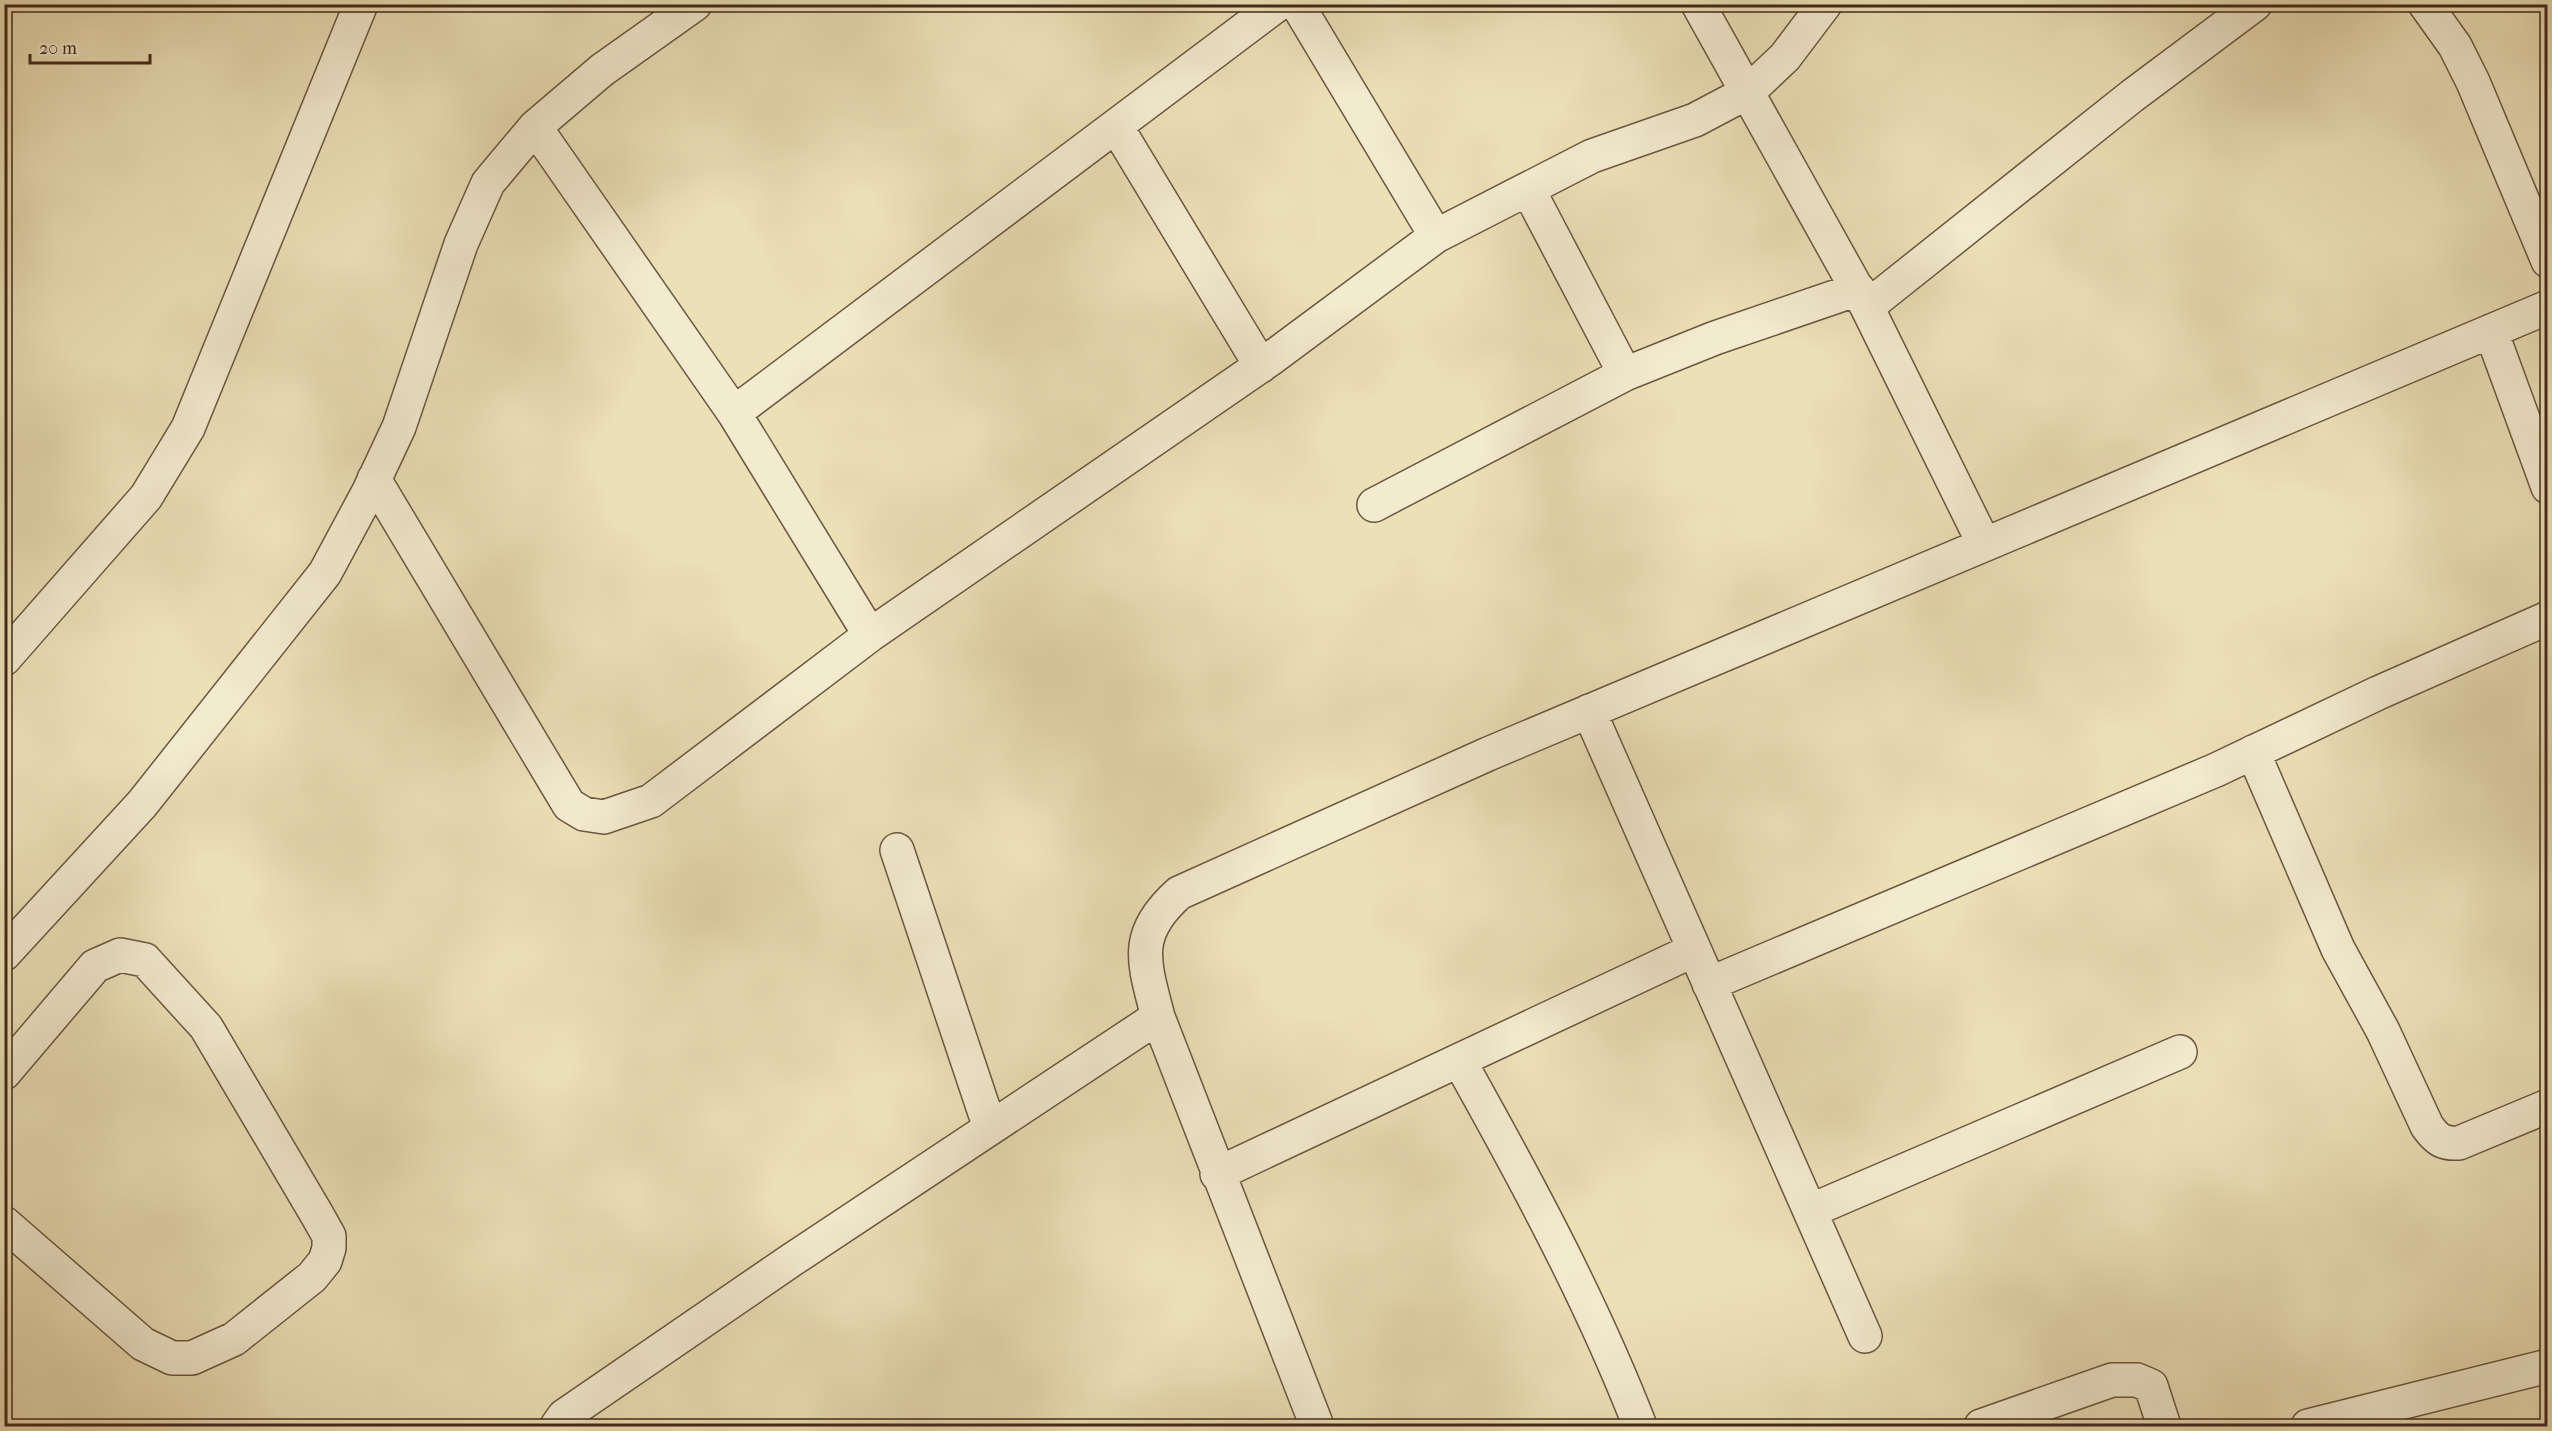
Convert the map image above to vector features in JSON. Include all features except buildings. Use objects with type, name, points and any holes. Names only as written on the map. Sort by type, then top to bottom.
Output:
[{"type":"street","points":[[4,659],[146,497],[188,428],[215,368],[246,283],[361,4]]},
{"type":"street","points":[[4,954],[142,804],[325,573],[399,427],[461,244],[488,183],[535,126],[602,70],[695,4]]},
{"type":"street","points":[[734,413],[1278,4]]},
{"type":"street","points":[[1297,4],[1436,236]]},
{"type":"street","points":[[1698,4],[1863,298],[1984,544]]},
{"type":"street","points":[[374,479],[568,805],[584,814],[604,817],[651,801],[870,635],[1260,366],[1436,236],[1592,156],[1695,120],[1748,92],[1785,57],[1826,4]]},
{"type":"street","points":[[1374,505],[1625,374],[1715,338],[1863,298],[2255,4]]},
{"type":"street","points":[[2425,4],[2455,46],[2473,82],[2547,261]]},
{"type":"street","points":[[535,126],[734,413],[870,635]]},
{"type":"street","points":[[1116,126],[1260,366]]},
{"type":"street","points":[[1528,189],[1625,374]]},
{"type":"street","points":[[1317,1426],[1217,1174],[1158,1017],[1146,970],[1146,944],[1150,925],[1159,910],[1179,893],[1589,711],[2547,308]]},
{"type":"street","points":[[2491,331],[2547,487]]},
{"type":"street","points":[[1709,984],[2253,752],[2547,618]]},
{"type":"street","points":[[1589,711],[1865,1336]]},
{"type":"street","points":[[2253,752],[2338,949],[2383,1031],[2427,1126],[2435,1137],[2444,1144],[2459,1143],[2547,1107]]},
{"type":"street","points":[[897,850],[990,1128]]},
{"type":"street","points":[[1217,1174],[1460,1062],[1694,950]]},
{"type":"street","points":[[4,1073],[95,966],[120,955],[145,960],[206,1027],[316,1212],[329,1236],[329,1248],[325,1261],[312,1277],[234,1339],[192,1358],[172,1358],[143,1344],[4,1223]]},
{"type":"street","points":[[557,1426],[564,1416],[1158,1017]]},
{"type":"street","points":[[1810,1211],[2180,1052]]},
{"type":"street","points":[[1460,1062],[1536,1198],[1640,1426]]},
{"type":"street","points":[[2308,1426],[2547,1366]]},
{"type":"street","points":[[1981,1426],[2112,1380],[2137,1380],[2151,1386],[2164,1426]]}]
